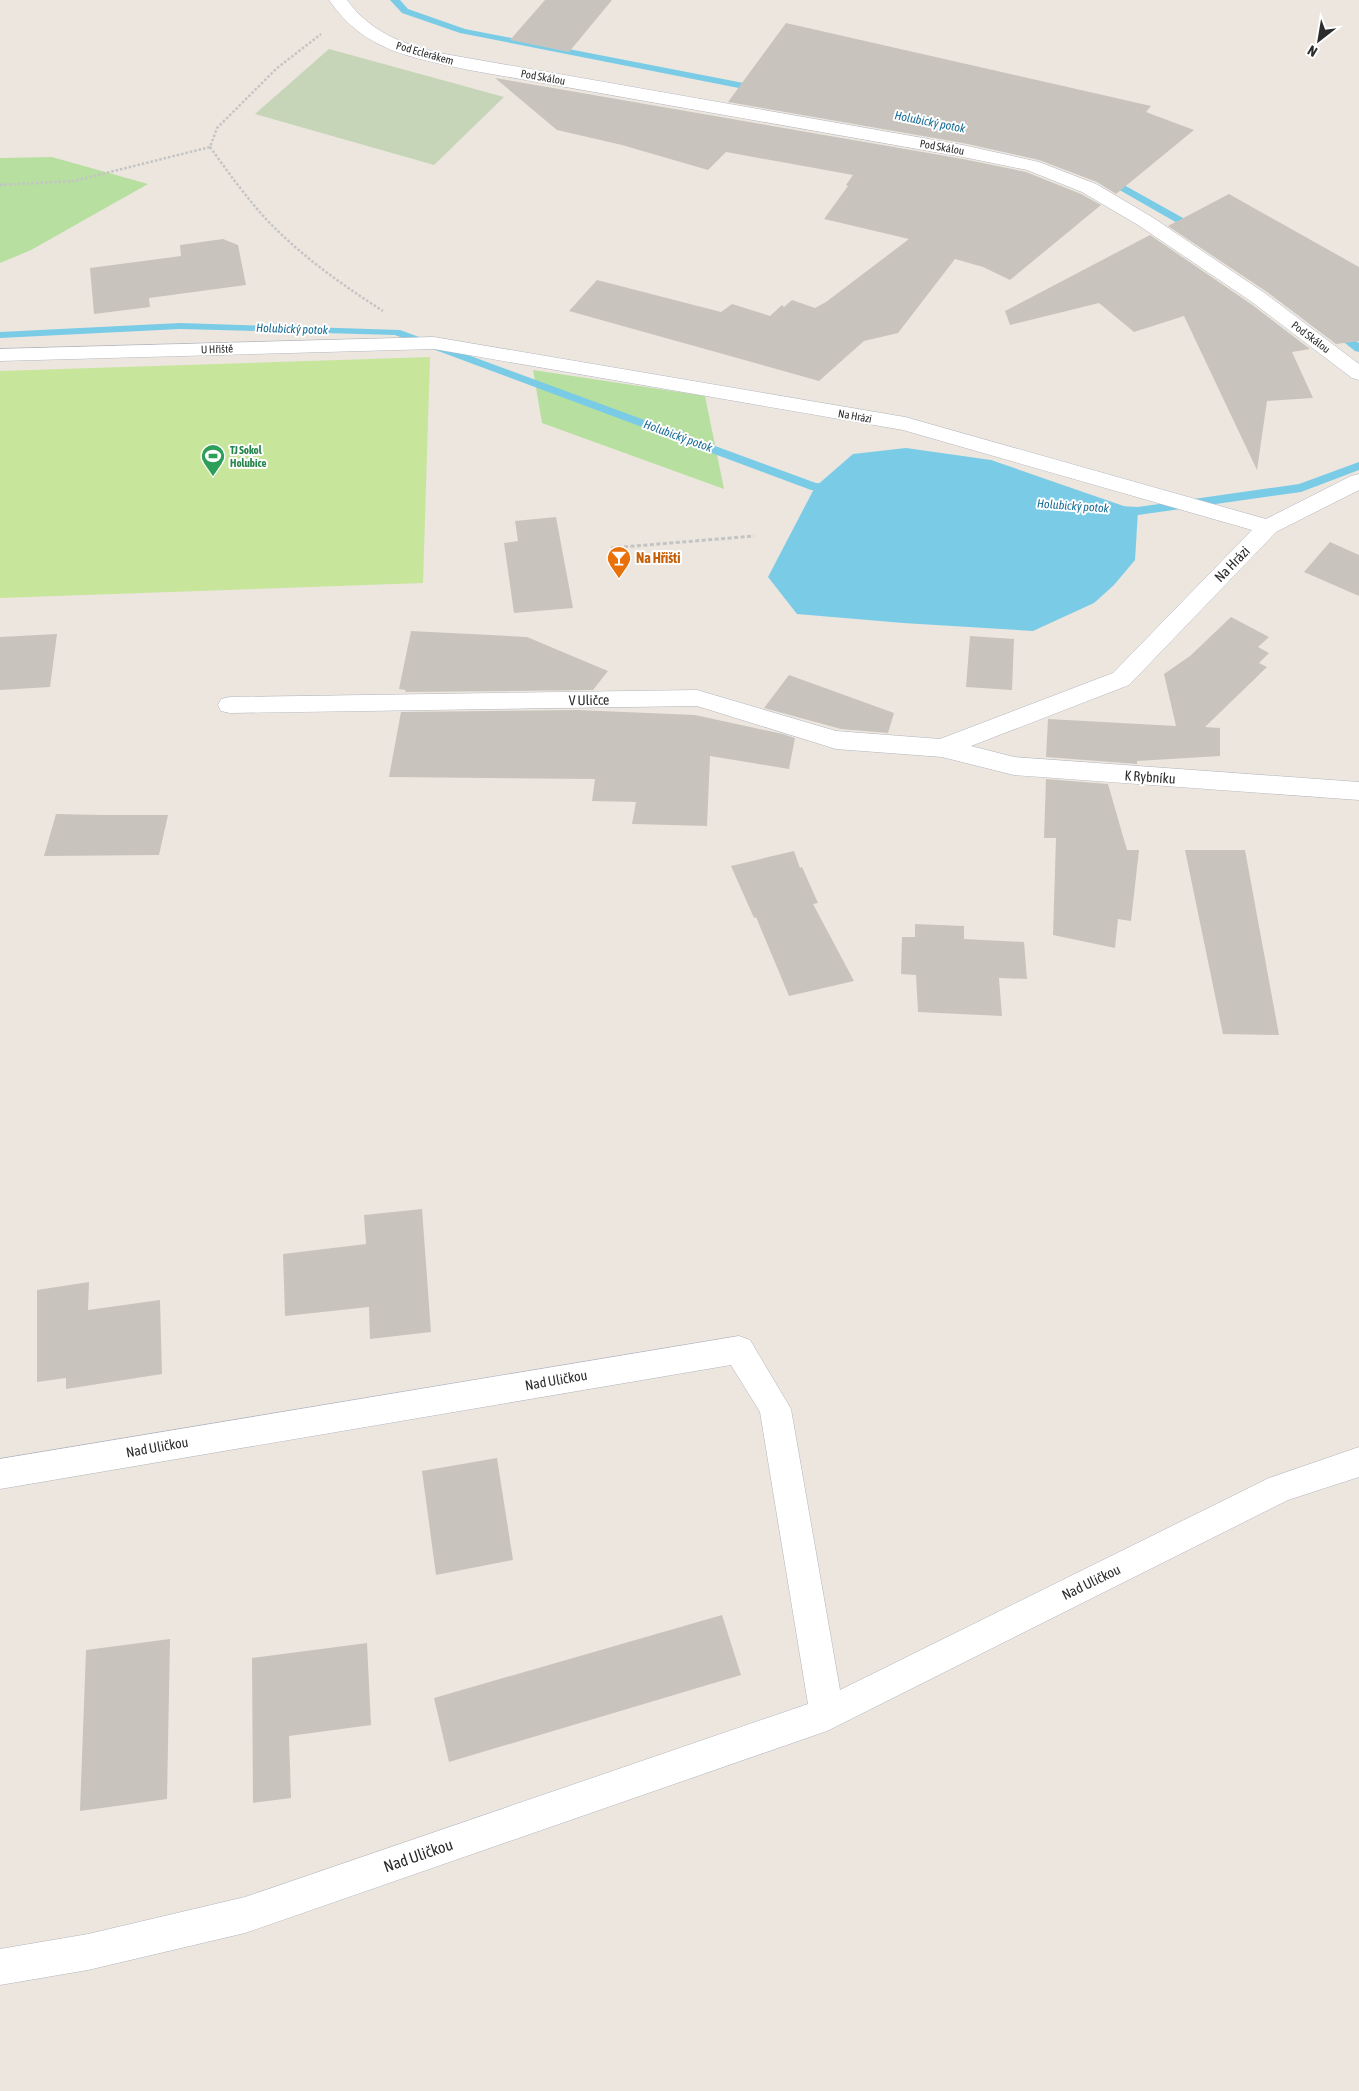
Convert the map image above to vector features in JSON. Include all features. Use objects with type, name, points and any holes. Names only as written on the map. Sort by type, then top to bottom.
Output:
[{"type":"street","name":"Pod Eclerákem","points":[[338,0],[354,21],[378,38],[411,51],[468,65]]},
{"type":"street","name":"Pod Skálou","points":[[468,65],[963,151],[1032,166],[1089,188],[1145,221],[1259,298],[1359,374]]},
{"type":"street","name":"U Hřiště","points":[[0,355],[434,343]]},
{"type":"street","name":"Na Hrázi","points":[[434,343],[905,424],[1268,527]]},
{"type":"street","name":"Na Hrázi","points":[[942,748],[1121,678],[1268,527],[1359,481]]},
{"type":"street","name":"V Uličce","points":[[230,705],[697,698],[836,740],[942,748]]},
{"type":"street","name":"K Rybníku","points":[[942,748],[1014,766],[1359,791]]},
{"type":"street","name":"Nad Uličkou","points":[[0,1474],[739,1350],[775,1409],[827,1714]]},
{"type":"street","name":"Nad Uličkou","points":[[0,1967],[88,1952],[245,1915],[827,1714],[1280,1488],[1359,1462]]},
{"type":"path","points":[[210,146],[217,128],[277,68],[318,35],[354,21]]},
{"type":"path","points":[[0,185],[74,180],[210,146]]},
{"type":"path","points":[[210,146],[230,175],[274,227],[339,283],[434,343]]},
{"type":"path","points":[[611,548],[754,536]]},
{"type":"green space","points":[[329,49],[504,97],[434,165],[255,114]]},
{"type":"green space","points":[[52,157],[148,184],[31,250],[0,263],[0,158]]},
{"type":"green space","name":"TJ Sokol Holubice","points":[[430,357],[423,583],[0,598],[0,371]]},
{"type":"green space","points":[[533,370],[705,396],[724,489],[542,423]]},
{"type":"water","points":[[906,448],[991,460],[1138,511],[1135,560],[1114,585],[1094,603],[1033,631],[797,614],[768,577],[815,487],[853,454]]},
{"type":"building","points":[[545,0],[612,0],[569,52],[510,40]]},
{"type":"building","points":[[786,23],[1151,106],[1146,112],[1194,130],[1116,194],[1097,182],[1039,160],[963,143],[728,102]]},
{"type":"building","points":[[495,78],[963,159],[1026,172],[1081,194],[1101,205],[1010,280],[983,267],[955,259],[898,333],[864,341],[819,381],[569,311],[597,280],[721,312],[732,304],[770,316],[782,305],[784,307],[792,300],[815,308],[826,302],[909,239],[824,219],[848,186],[846,185],[853,175],[726,152],[708,170],[622,145],[557,130]]},
{"type":"building","points":[[1229,194],[1359,267],[1359,341],[1336,344],[1267,292],[1168,226]]},
{"type":"building","points":[[1150,235],[1251,304],[1310,349],[1292,352],[1313,398],[1267,401],[1257,470],[1184,316],[1134,332],[1099,303],[1010,325],[1005,311]]},
{"type":"building","points":[[223,239],[238,245],[246,285],[149,298],[150,307],[94,314],[90,268],[181,256],[180,245]]},
{"type":"building","points":[[556,517],[573,608],[514,613],[504,543],[518,541],[515,521]]},
{"type":"building","points":[[1330,542],[1359,555],[1359,596],[1304,572]]},
{"type":"building","points":[[1231,617],[1269,637],[1258,647],[1269,653],[1259,663],[1267,667],[1205,727],[1220,728],[1220,756],[1137,761],[1137,764],[1046,757],[1048,719],[1176,726],[1164,674],[1190,656]]},
{"type":"building","points":[[411,631],[527,637],[608,671],[593,690],[405,692],[406,690],[399,689]]},
{"type":"building","points":[[57,634],[50,687],[0,690],[0,637]]},
{"type":"building","points":[[970,636],[1014,639],[1012,690],[966,687]]},
{"type":"building","points":[[789,675],[894,713],[888,733],[841,729],[764,708]]},
{"type":"building","points":[[577,710],[695,715],[783,734],[795,738],[789,769],[710,756],[707,826],[632,824],[636,802],[592,801],[595,779],[389,777],[401,712]]},
{"type":"building","points":[[1046,779],[1108,784],[1127,850],[1139,850],[1131,921],[1118,919],[1115,948],[1053,935],[1056,838],[1044,838]]},
{"type":"building","points":[[56,814],[168,815],[159,855],[44,856]]},
{"type":"building","points":[[1185,850],[1245,850],[1279,1035],[1223,1034]]},
{"type":"building","points":[[794,851],[800,868],[802,867],[818,903],[813,904],[854,981],[789,996],[756,917],[754,918],[731,866]]},
{"type":"building","points":[[915,924],[964,926],[964,939],[1024,942],[1027,979],[999,978],[1002,1016],[918,1012],[916,975],[901,974],[902,937],[915,937]]},
{"type":"building","points":[[422,1209],[431,1332],[370,1339],[369,1307],[285,1316],[283,1254],[366,1244],[364,1215]]},
{"type":"building","points":[[89,1282],[88,1310],[160,1300],[162,1374],[66,1389],[66,1378],[37,1382],[37,1290]]},
{"type":"building","points":[[497,1458],[513,1560],[436,1575],[422,1471]]},
{"type":"building","points":[[722,1615],[741,1675],[449,1762],[434,1698]]},
{"type":"building","points":[[170,1639],[167,1799],[80,1811],[86,1650]]},
{"type":"building","points":[[367,1643],[371,1725],[289,1736],[291,1798],[253,1803],[252,1658]]},
{"type":"waterway","name":"Holubický potok","points":[[395,0],[405,11],[463,31],[759,89]]},
{"type":"waterway","name":"Holubický potok","points":[[1106,178],[1197,230]]},
{"type":"waterway","name":"Holubický potok","points":[[0,335],[180,326],[396,332],[815,487],[834,488]]},
{"type":"waterway","name":"Holubický potok","points":[[1335,330],[1359,349]]},
{"type":"waterway","name":"Holubický potok","points":[[1119,510],[1138,511],[1301,488],[1359,466]]},
{"type":"place","name":"TJ Sokol Holubice","points":[[213,477]]},
{"type":"place","name":"Na Hřišti","points":[[619,579]]}]
